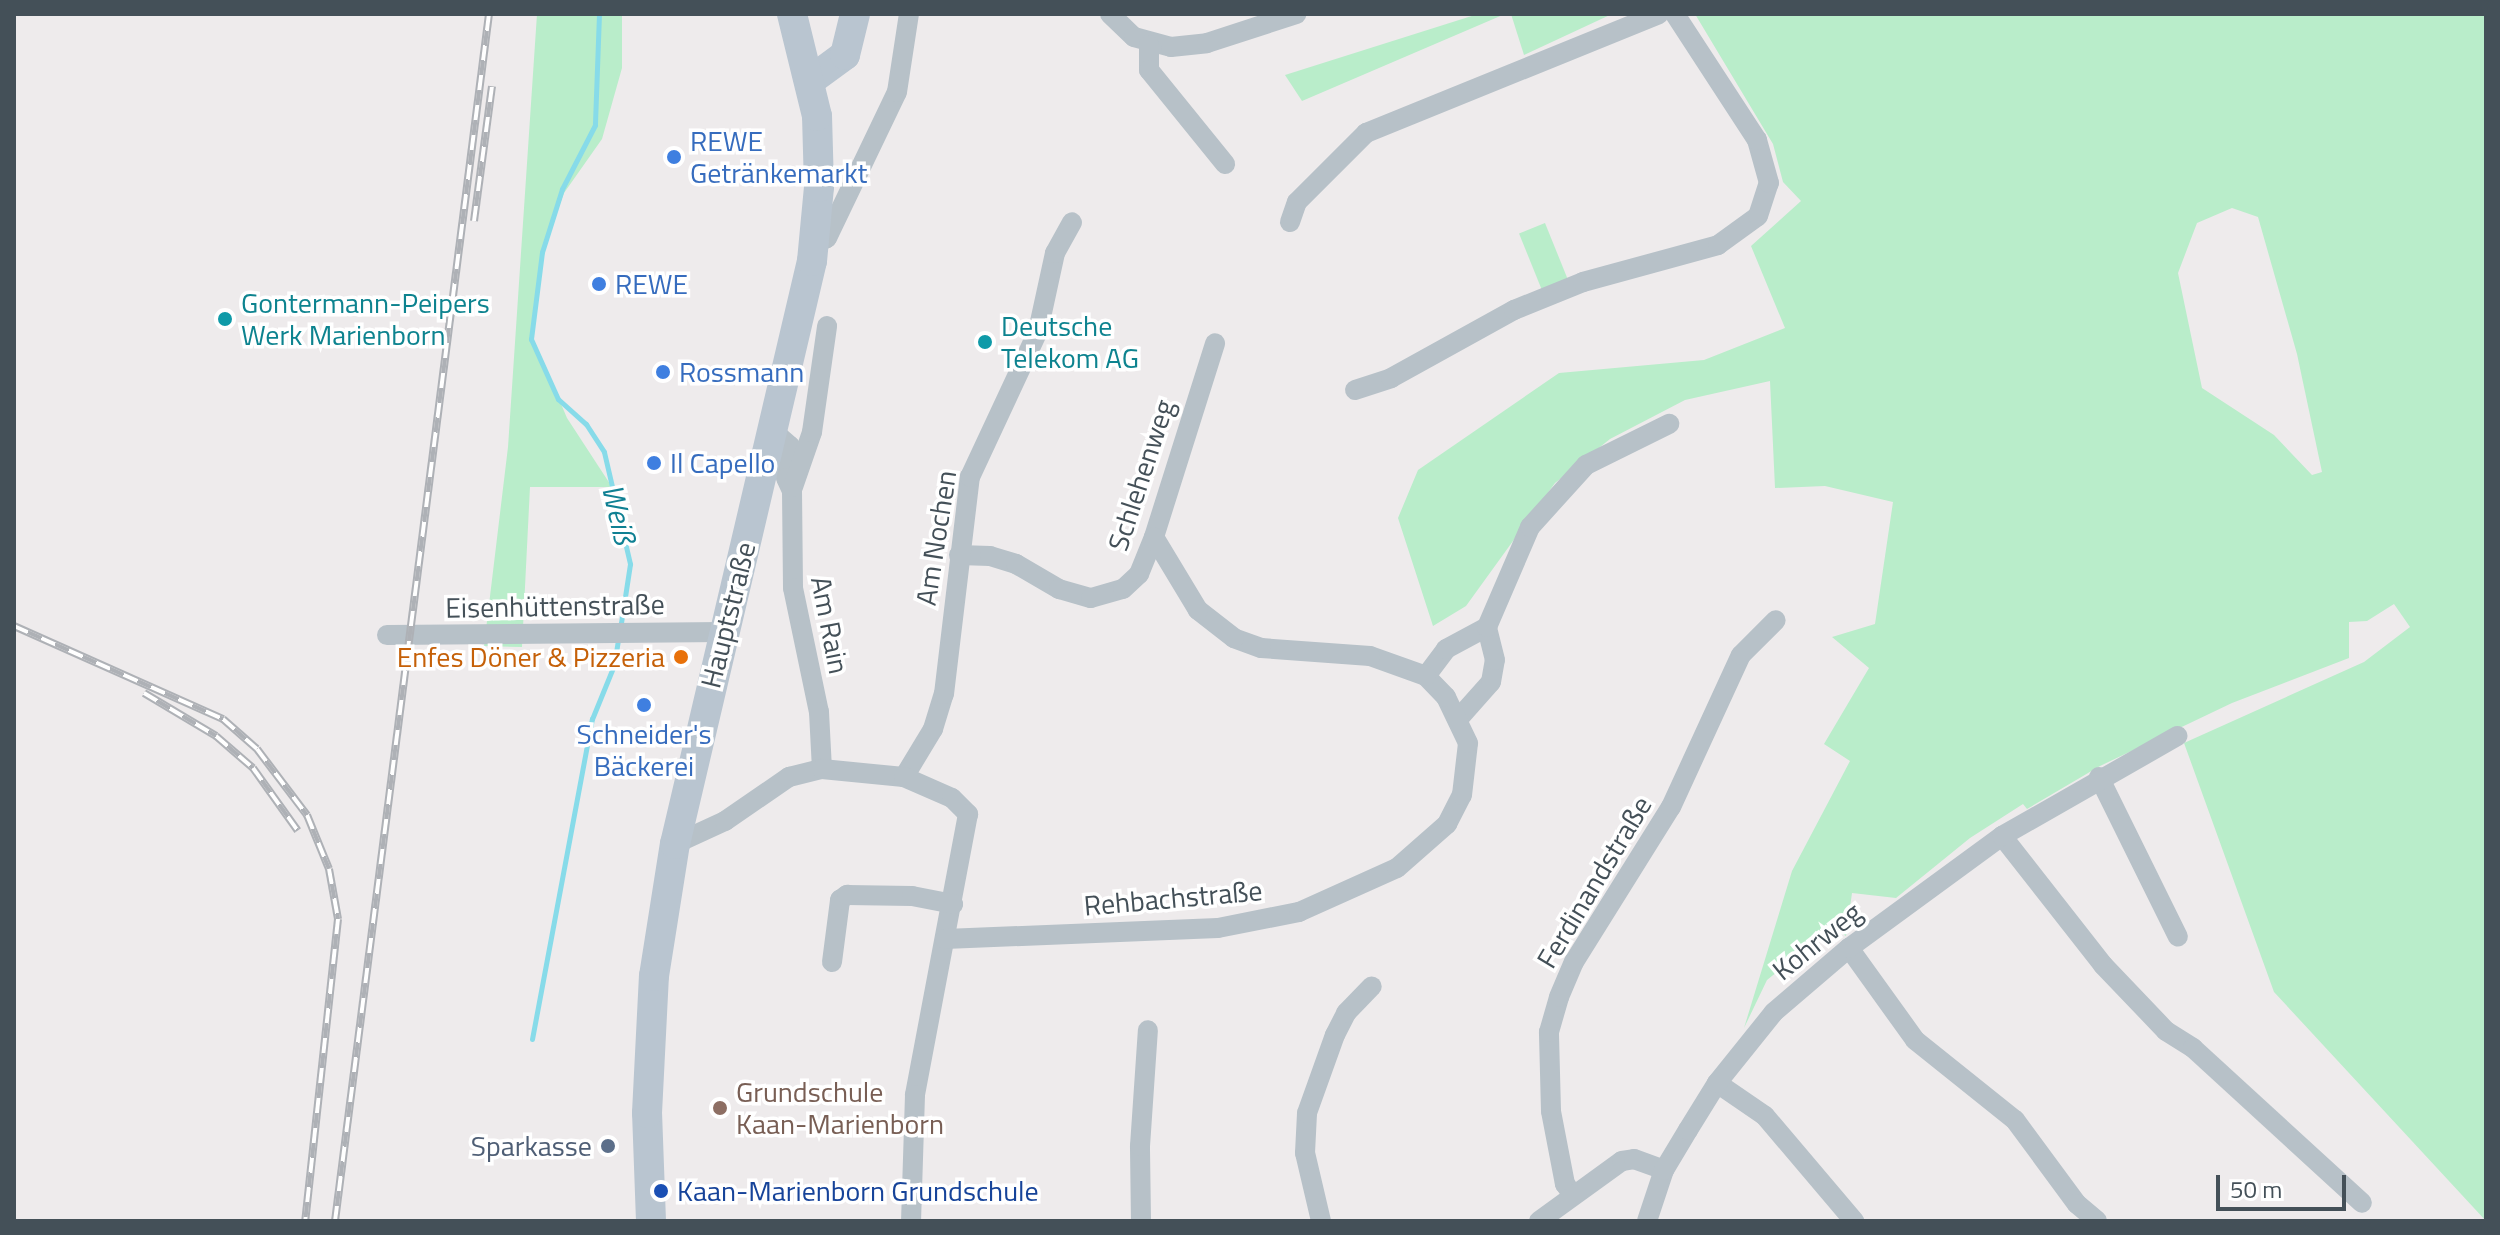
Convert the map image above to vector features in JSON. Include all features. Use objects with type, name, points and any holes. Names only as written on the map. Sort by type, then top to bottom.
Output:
[{"type":"main road","name":"Hauptstraße","points":[[651,1221],[647,1113],[654,976],[675,844],[723,632],[774,432],[814,244],[819,146],[811,80],[792,14]]},
{"type":"main road","points":[[811,80],[845,55],[855,14]]},
{"type":"street","points":[[814,244],[827,238],[897,92],[909,14]]},
{"type":"street","points":[[1110,14],[1149,45],[1207,43],[1296,14]]},
{"type":"street","points":[[1290,222],[1297,202],[1366,133],[1659,14]]},
{"type":"street","points":[[1355,390],[1391,378],[1514,310],[1583,282],[1718,245],[1758,216],[1769,183],[1757,140],[1675,14]]},
{"type":"street","points":[[1149,45],[1149,70],[1225,164]]},
{"type":"street","name":"Am Nochen","points":[[904,777],[933,729],[944,694],[970,477],[1038,331],[1055,253],[1072,222]]},
{"type":"street","name":"Am Rain","points":[[822,769],[819,712],[793,588],[792,491],[812,432],[827,326]]},
{"type":"street","name":"Schlehenweg","points":[[959,555],[1016,564],[1059,589],[1091,598],[1123,589],[1139,574],[1154,537],[1215,343]]},
{"type":"street","points":[[1459,718],[1482,697],[1495,668],[1487,627],[1530,527],[1562,488],[1605,452],[1669,424]]},
{"type":"street","name":"Am Rain","points":[[774,432],[790,446],[786,478],[792,491]]},
{"type":"street","points":[[1154,537],[1198,610],[1234,638],[1261,648],[1370,656],[1426,676],[1446,649],[1487,627]]},
{"type":"street","name":"Ferdinandstraße","points":[[1573,1195],[1565,1184],[1551,1111],[1549,1032],[1559,997],[1574,962],[1671,807],[1741,655],[1776,620]]},
{"type":"street","name":"Eisenhüttenstraße","points":[[387,635],[723,632]]},
{"type":"street","name":"Rehbachstraße","points":[[945,939],[1218,928],[1299,912],[1345,895],[1397,868],[1447,824],[1462,795],[1468,767],[1468,743],[1459,718],[1426,676]]},
{"type":"street","name":"Kohrweg","points":[[1647,1221],[1664,1170],[1717,1083],[1774,1012],[1849,948],[2002,836],[2099,777],[2177,736]]},
{"type":"street","points":[[675,844],[725,821],[789,777],[822,769],[904,777],[952,798],[968,814],[915,1095],[911,1221]]},
{"type":"street","points":[[2099,777],[2178,937]]},
{"type":"street","points":[[2002,836],[2103,965],[2166,1031],[2193,1048],[2362,1203]]},
{"type":"street","points":[[832,962],[840,900],[847,895],[912,896],[953,904]]},
{"type":"street","points":[[1849,948],[1915,1040],[2015,1120],[2077,1204],[2097,1221]]},
{"type":"street","points":[[1321,1221],[1305,1153],[1307,1113],[1346,1013],[1372,986]]},
{"type":"street","points":[[1141,1221],[1140,1146],[1148,1030]]},
{"type":"street","points":[[1717,1083],[1765,1116],[1854,1221]]},
{"type":"street","points":[[1539,1221],[1622,1161],[1634,1159],[1664,1170]]},
{"type":"green space","points":[[537,14],[622,14],[622,68],[602,139],[564,193],[541,255],[532,336],[567,418],[612,487],[530,487],[522,647],[484,646],[508,447]]},
{"type":"green space","points":[[1478,14],[1505,14],[1302,101],[1285,75]]},
{"type":"green space","points":[[1511,14],[1612,14],[1524,55]]},
{"type":"green space","points":[[1695,14],[2486,14],[2486,1221],[2274,992],[2184,743],[2364,662],[2410,627],[2394,604],[2367,621],[2349,622],[2349,658],[2232,703],[2100,766],[2027,809],[2023,804],[1970,838],[1896,898],[1852,893],[1846,936],[1832,927],[1767,980],[1744,1028],[1792,871],[1850,761],[1824,744],[1869,668],[1832,637],[1875,624],[1893,502],[1825,486],[1775,488],[1770,381],[1685,400],[1610,439],[1555,483],[1466,606],[1433,626],[1398,518],[1418,470],[1559,373],[1704,360],[1785,328],[1751,246],[1801,201],[1783,182],[1773,144]],"holes":[[[2232,208],[2258,217],[2297,354],[2322,472],[2312,475],[2274,435],[2202,388],[2178,273],[2197,223]]]},
{"type":"green space","points":[[1545,223],[1568,280],[1542,290],[1519,233]]},
{"type":"waterway","name":"Weiß","points":[[599,14],[595,125],[562,189],[542,252],[531,339],[558,399],[586,424],[604,452],[630,564],[620,629]]},
{"type":"waterway","name":"Weiß","points":[[532,1039],[592,719],[614,665],[618,639]]},
{"type":"railway","points":[[335,1221],[489,14]]},
{"type":"railway","points":[[474,221],[492,86]]},
{"type":"railway","points":[[14,626],[223,719],[257,749],[307,815],[329,869],[338,919],[305,1221]]},
{"type":"railway","points":[[144,693],[216,736],[253,768],[298,831]]},
{"type":"place","name":"REWE Getränkemarkt","points":[[674,157]]},
{"type":"place","name":"REWE","points":[[599,284]]},
{"type":"place","name":"Gontermann-Peipers Werk Marienborn","points":[[225,319]]},
{"type":"place","name":"Deutsche Telekom AG","points":[[985,342]]},
{"type":"place","name":"Rossmann","points":[[663,372]]},
{"type":"place","name":"Il Capello","points":[[654,463]]},
{"type":"place","name":"Enfes Döner & Pizzeria","points":[[681,657]]},
{"type":"place","name":"Schneider's Bäckerei","points":[[644,705]]},
{"type":"place","name":"Grundschule Kaan-Marienborn","points":[[720,1108]]},
{"type":"place","name":"Sparkasse","points":[[608,1146]]},
{"type":"place","name":"Kaan-Marienborn Grundschule","points":[[661,1191]]}]
